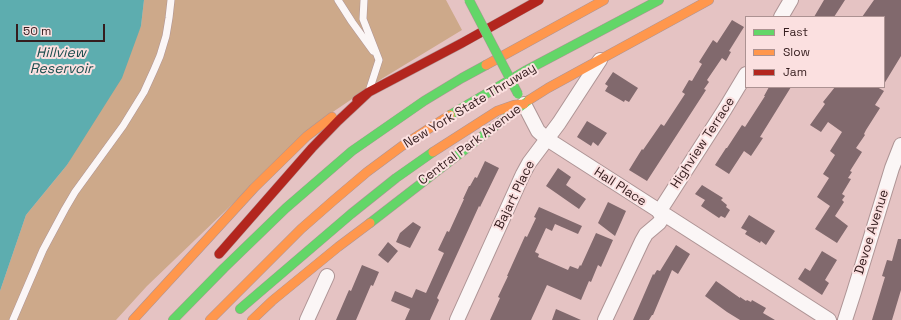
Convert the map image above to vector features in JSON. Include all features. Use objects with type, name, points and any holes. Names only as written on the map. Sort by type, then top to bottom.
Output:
[{"type":"main road","name":"Hall Place","points":[[469,0],[521,99]]},
{"type":"main road","points":[[133,320],[254,188],[301,141],[369,92],[462,43],[526,4],[539,0]]},
{"type":"main road","name":"New York State Thruway","points":[[173,320],[286,208],[352,152],[399,118],[462,78],[604,0]]},
{"type":"main road","name":"New York State Thruway","points":[[210,320],[301,229],[339,195],[402,146],[488,92],[659,0]]},
{"type":"main road","name":"Central Park Avenue","points":[[252,320],[272,301],[521,99],[548,88],[709,0]]},
{"type":"main road","points":[[212,261],[312,148],[369,92]]},
{"type":"main road","points":[[232,315],[346,218],[401,174],[497,111],[514,105],[521,99]]},
{"type":"street","points":[[782,16],[791,0]]},
{"type":"street","name":"Bajart Place","points":[[457,320],[529,163],[563,117],[601,59]]},
{"type":"street","name":"Highview Terrace","points":[[605,320],[642,241],[649,231],[658,223],[661,213],[745,76]]},
{"type":"street","name":"Hall Place","points":[[521,99],[538,131],[547,139],[829,320]]},
{"type":"street","name":"Devoe Avenue","points":[[844,320],[892,168],[901,145]]},
{"type":"street","points":[[307,320],[327,276]]},
{"type":"lane","points":[[13,320],[43,250],[65,208],[123,126],[144,92],[160,56],[166,36],[170,0]]},
{"type":"lane","points":[[338,0],[379,60]]},
{"type":"lane","points":[[364,0],[363,19],[379,60],[369,92]]},
{"type":"shaded area","name":"Hillview Reservoir","points":[[144,0],[446,0],[462,30],[383,78],[318,122],[147,286],[116,320],[0,320],[0,291],[26,215],[67,165],[141,26]]},
{"type":"water","name":"Hillview Reservoir","points":[[0,0],[144,0],[141,26],[122,78],[67,165],[26,215],[0,291]]},
{"type":"building","points":[[824,0],[845,0],[835,16],[815,16]]},
{"type":"building","points":[[874,0],[901,0],[901,56],[885,82],[885,16],[863,16]]},
{"type":"building","points":[[732,20],[744,27],[729,51],[731,52],[726,61],[722,58],[707,80],[709,82],[704,89],[706,90],[647,181],[629,170],[642,149],[643,150],[661,124],[664,126],[685,94],[682,92],[689,80],[692,81],[702,64],[699,62],[713,40],[717,43]]},
{"type":"building","points":[[613,72],[638,88],[629,102],[625,100],[624,102],[605,91],[608,86],[605,84]]},
{"type":"building","points":[[768,88],[790,88],[760,137],[763,138],[751,156],[744,151],[729,174],[715,165],[742,125],[745,127]]},
{"type":"building","points":[[834,88],[879,88],[884,91],[875,105],[880,108],[856,148],[862,152],[850,171],[852,172],[848,178],[851,179],[842,194],[845,196],[842,200],[844,202],[835,216],[848,226],[837,243],[815,229],[830,206],[817,197],[829,178],[823,174],[835,155],[830,151],[842,132],[828,122],[821,132],[810,125],[825,104],[823,102]]},
{"type":"building","points":[[587,121],[607,133],[598,146],[593,142],[591,146],[577,137]]},
{"type":"building","points":[[485,161],[499,168],[480,207],[479,206],[437,298],[439,300],[430,320],[405,320],[410,309],[391,301],[395,291],[412,298],[416,289],[426,293],[444,253],[438,250],[447,231],[449,232],[469,186],[475,177],[477,178]]},
{"type":"building","points":[[558,168],[571,177],[566,185],[586,199],[579,209],[546,186]]},
{"type":"building","points":[[702,185],[723,198],[721,200],[730,210],[725,218],[721,216],[719,218],[701,206],[705,200],[695,194]]},
{"type":"building","points":[[608,202],[626,211],[615,236],[598,223]]},
{"type":"building","points":[[539,207],[582,226],[578,234],[555,224],[552,231],[546,228],[535,252],[539,254],[538,257],[568,270],[570,266],[578,269],[580,265],[581,266],[596,233],[613,240],[601,267],[598,265],[581,300],[547,285],[531,320],[490,320],[500,298],[498,297],[507,276],[525,236],[527,237],[536,218],[534,217]]},
{"type":"building","points":[[749,215],[775,231],[766,245],[761,241],[760,243],[745,234],[747,231],[741,228]]},
{"type":"building","points":[[413,222],[421,227],[410,248],[396,242],[400,233]]},
{"type":"building","points":[[898,239],[901,239],[901,290],[892,320],[872,320],[885,277],[882,276],[887,260],[892,261]]},
{"type":"building","points":[[388,242],[398,251],[388,263],[378,255]]},
{"type":"building","points":[[676,245],[690,254],[678,274],[672,270],[653,315],[649,320],[633,320],[653,274],[654,275],[657,270],[660,271]]},
{"type":"building","points":[[822,251],[837,260],[825,280],[829,283],[822,295],[798,279],[805,268],[810,271]]},
{"type":"building","points":[[362,265],[379,272],[373,286],[371,285],[356,320],[336,320],[349,290],[351,291]]},
{"type":"building","points":[[716,281],[740,298],[751,302],[752,300],[766,308],[763,313],[775,320],[740,320],[727,312],[705,296]]},
{"type":"building","points":[[556,309],[581,320],[552,320]]},
{"type":"traffic: fast","points":[[469,0],[518,94]]},
{"type":"traffic: fast","points":[[450,115],[525,71],[659,0]]},
{"type":"traffic: fast","points":[[173,320],[286,208],[352,151],[424,101],[486,65]]},
{"type":"traffic: fast","points":[[370,223],[529,100]]},
{"type":"traffic: fast","points":[[240,309],[351,214],[396,178],[433,152]]},
{"type":"traffic: slow","points":[[486,65],[604,0]]},
{"type":"traffic: slow","points":[[529,100],[548,88],[709,0]]},
{"type":"traffic: slow","points":[[433,152],[497,111],[514,105],[524,104]]},
{"type":"traffic: slow","points":[[210,320],[301,229],[334,200],[367,172],[402,146],[450,115]]},
{"type":"traffic: slow","points":[[133,320],[254,188],[307,136],[332,117]]},
{"type":"traffic: slow","points":[[252,320],[272,301],[370,223]]},
{"type":"traffic: jam","points":[[357,100],[369,92],[539,0]]},
{"type":"traffic: jam","points":[[219,254],[312,148],[369,92]]}]
